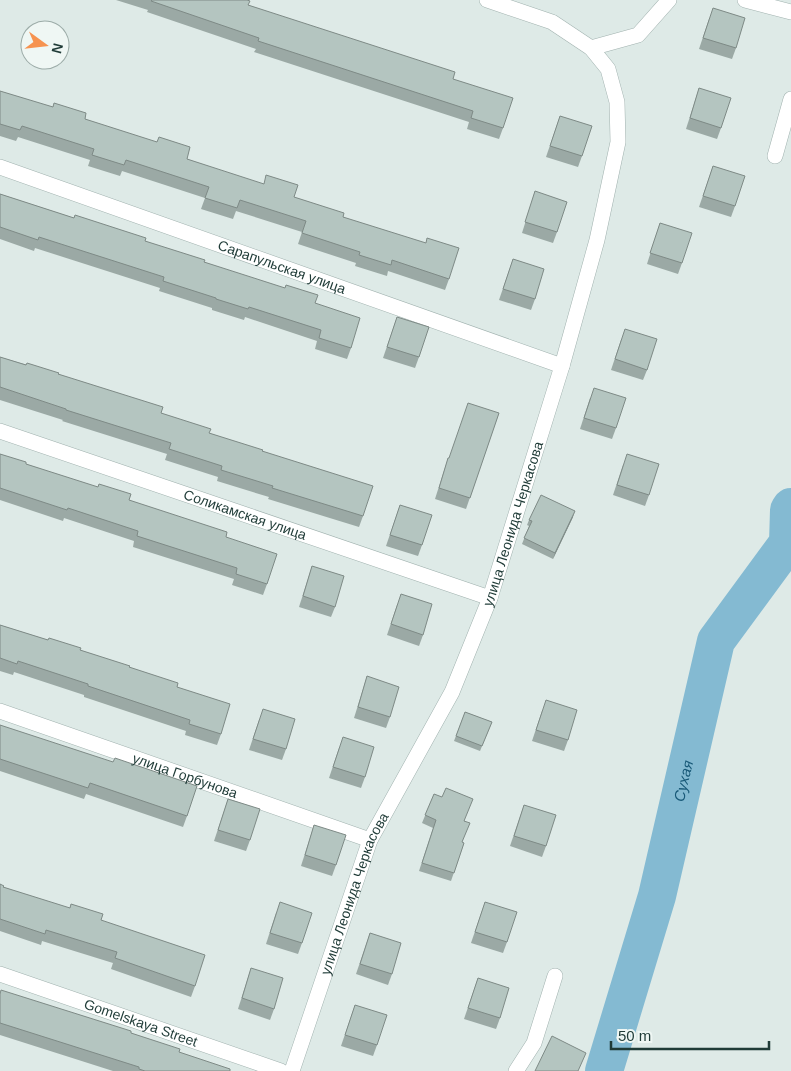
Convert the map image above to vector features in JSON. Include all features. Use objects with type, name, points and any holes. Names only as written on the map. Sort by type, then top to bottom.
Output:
[{"type":"street","name":"улица Леонида Черкасова","points":[[292,1071],[370,840],[452,692],[490,598],[562,366],[598,240],[618,142],[617,102],[608,69],[591,48],[552,22],[487,0]]},
{"type":"street","points":[[591,48],[638,35],[669,0]]},
{"type":"street","points":[[745,0],[791,12]]},
{"type":"street","points":[[776,156],[791,99]]},
{"type":"street","name":"Сарапульская улица","points":[[0,167],[562,366]]},
{"type":"street","name":"Соликамская улица","points":[[0,431],[490,598]]},
{"type":"street","name":"улица Горбунова","points":[[0,711],[370,840]]},
{"type":"street","name":"Gomelskaya Street","points":[[0,974],[281,1071]]},
{"type":"street","points":[[516,1071],[534,1043],[555,976]]},
{"type":"building","points":[[152,0],[247,0],[250,1],[248,5],[455,72],[453,79],[513,98],[503,128],[471,118],[473,111],[258,41],[259,38]]},
{"type":"building","points":[[713,8],[745,18],[736,48],[703,38]]},
{"type":"building","points":[[699,88],[731,98],[721,128],[690,118]]},
{"type":"building","points":[[0,91],[53,107],[54,103],[86,113],[85,119],[157,142],[159,137],[190,147],[187,159],[264,184],[266,175],[298,185],[294,197],[344,213],[343,217],[426,243],[427,238],[459,248],[449,279],[392,260],[391,265],[359,255],[360,252],[302,233],[306,221],[240,200],[237,208],[205,198],[209,187],[126,160],[124,165],[92,155],[94,149],[22,126],[20,130],[0,124]]},
{"type":"building","points":[[560,116],[592,126],[582,156],[550,146]]},
{"type":"building","points":[[713,166],[745,176],[735,206],[703,196]]},
{"type":"building","points":[[535,191],[567,202],[557,232],[525,222]]},
{"type":"building","points":[[0,194],[74,218],[75,215],[146,238],[145,241],[285,288],[286,285],[318,295],[315,303],[360,318],[351,348],[319,338],[321,330],[249,307],[248,309],[216,299],[163,281],[164,277],[39,237],[38,240],[0,227]]},
{"type":"building","points":[[660,223],[692,233],[682,263],[650,253]]},
{"type":"building","points":[[513,259],[544,269],[535,299],[503,289]]},
{"type":"building","points":[[397,317],[429,327],[419,357],[387,347]]},
{"type":"building","points":[[625,329],[657,339],[647,370],[615,359]]},
{"type":"building","points":[[0,357],[26,365],[27,363],[163,407],[161,413],[211,429],[209,433],[373,486],[363,516],[221,470],[222,466],[169,449],[171,443],[0,387]]},
{"type":"building","points":[[594,388],[626,398],[616,428],[584,418]]},
{"type":"building","points":[[468,403],[499,413],[470,498],[439,488]]},
{"type":"building","points":[[0,454],[98,487],[99,484],[131,494],[129,500],[227,532],[226,537],[277,554],[267,584],[236,574],[237,568],[137,536],[138,531],[0,488]]},
{"type":"building","points":[[627,454],[659,464],[649,495],[617,485]]},
{"type":"building","points":[[541,495],[575,511],[555,553],[524,538],[532,521],[529,520]]},
{"type":"building","points":[[400,505],[432,515],[422,545],[390,535]]},
{"type":"building","points":[[312,566],[344,576],[335,607],[303,596]]},
{"type":"building","points":[[401,594],[432,604],[423,635],[391,624]]},
{"type":"building","points":[[0,625],[81,648],[80,650],[178,683],[177,687],[230,704],[221,734],[189,724],[190,720],[88,686],[88,684],[18,661],[17,664],[0,658]]},
{"type":"building","points":[[367,676],[399,687],[390,717],[358,707]]},
{"type":"building","points":[[546,700],[577,710],[568,740],[536,730]]},
{"type":"building","points":[[263,709],[295,719],[286,749],[253,739]]},
{"type":"building","points":[[465,712],[492,722],[482,746],[456,736]]},
{"type":"building","points":[[0,725],[113,762],[115,758],[197,786],[187,816],[90,783],[88,788],[0,759]]},
{"type":"building","points":[[343,737],[374,747],[365,777],[333,767]]},
{"type":"building","points":[[446,788],[473,799],[464,821],[470,823],[462,842],[464,843],[454,873],[422,863],[436,820],[425,815],[434,794],[442,797]]},
{"type":"building","points":[[228,799],[260,809],[250,840],[218,830]]},
{"type":"building","points":[[524,805],[556,815],[546,846],[514,836]]},
{"type":"building","points":[[314,825],[346,835],[336,865],[305,855]]},
{"type":"building","points":[[0,884],[3,887],[70,908],[71,904],[103,914],[101,920],[205,955],[195,986],[115,958],[117,952],[46,930],[45,934],[0,919]]},
{"type":"building","points":[[280,902],[312,913],[302,943],[270,933]]},
{"type":"building","points":[[485,902],[517,912],[507,942],[475,932]]},
{"type":"building","points":[[370,933],[401,943],[392,974],[360,964]]},
{"type":"building","points":[[251,968],[283,978],[274,1009],[242,998]]},
{"type":"building","points":[[478,978],[509,988],[500,1018],[468,1008]]},
{"type":"building","points":[[1,990],[131,1031],[131,1033],[180,1049],[179,1052],[230,1069],[230,1071],[145,1071],[139,1069],[139,1067],[0,1023]]},
{"type":"building","points":[[355,1005],[387,1015],[377,1045],[345,1035]]},
{"type":"building","points":[[552,1036],[586,1053],[578,1071],[535,1071]]},
{"type":"waterway","name":"Сухая","points":[[604,1071],[657,896],[716,641],[788,543],[789,510],[791,507]]}]
